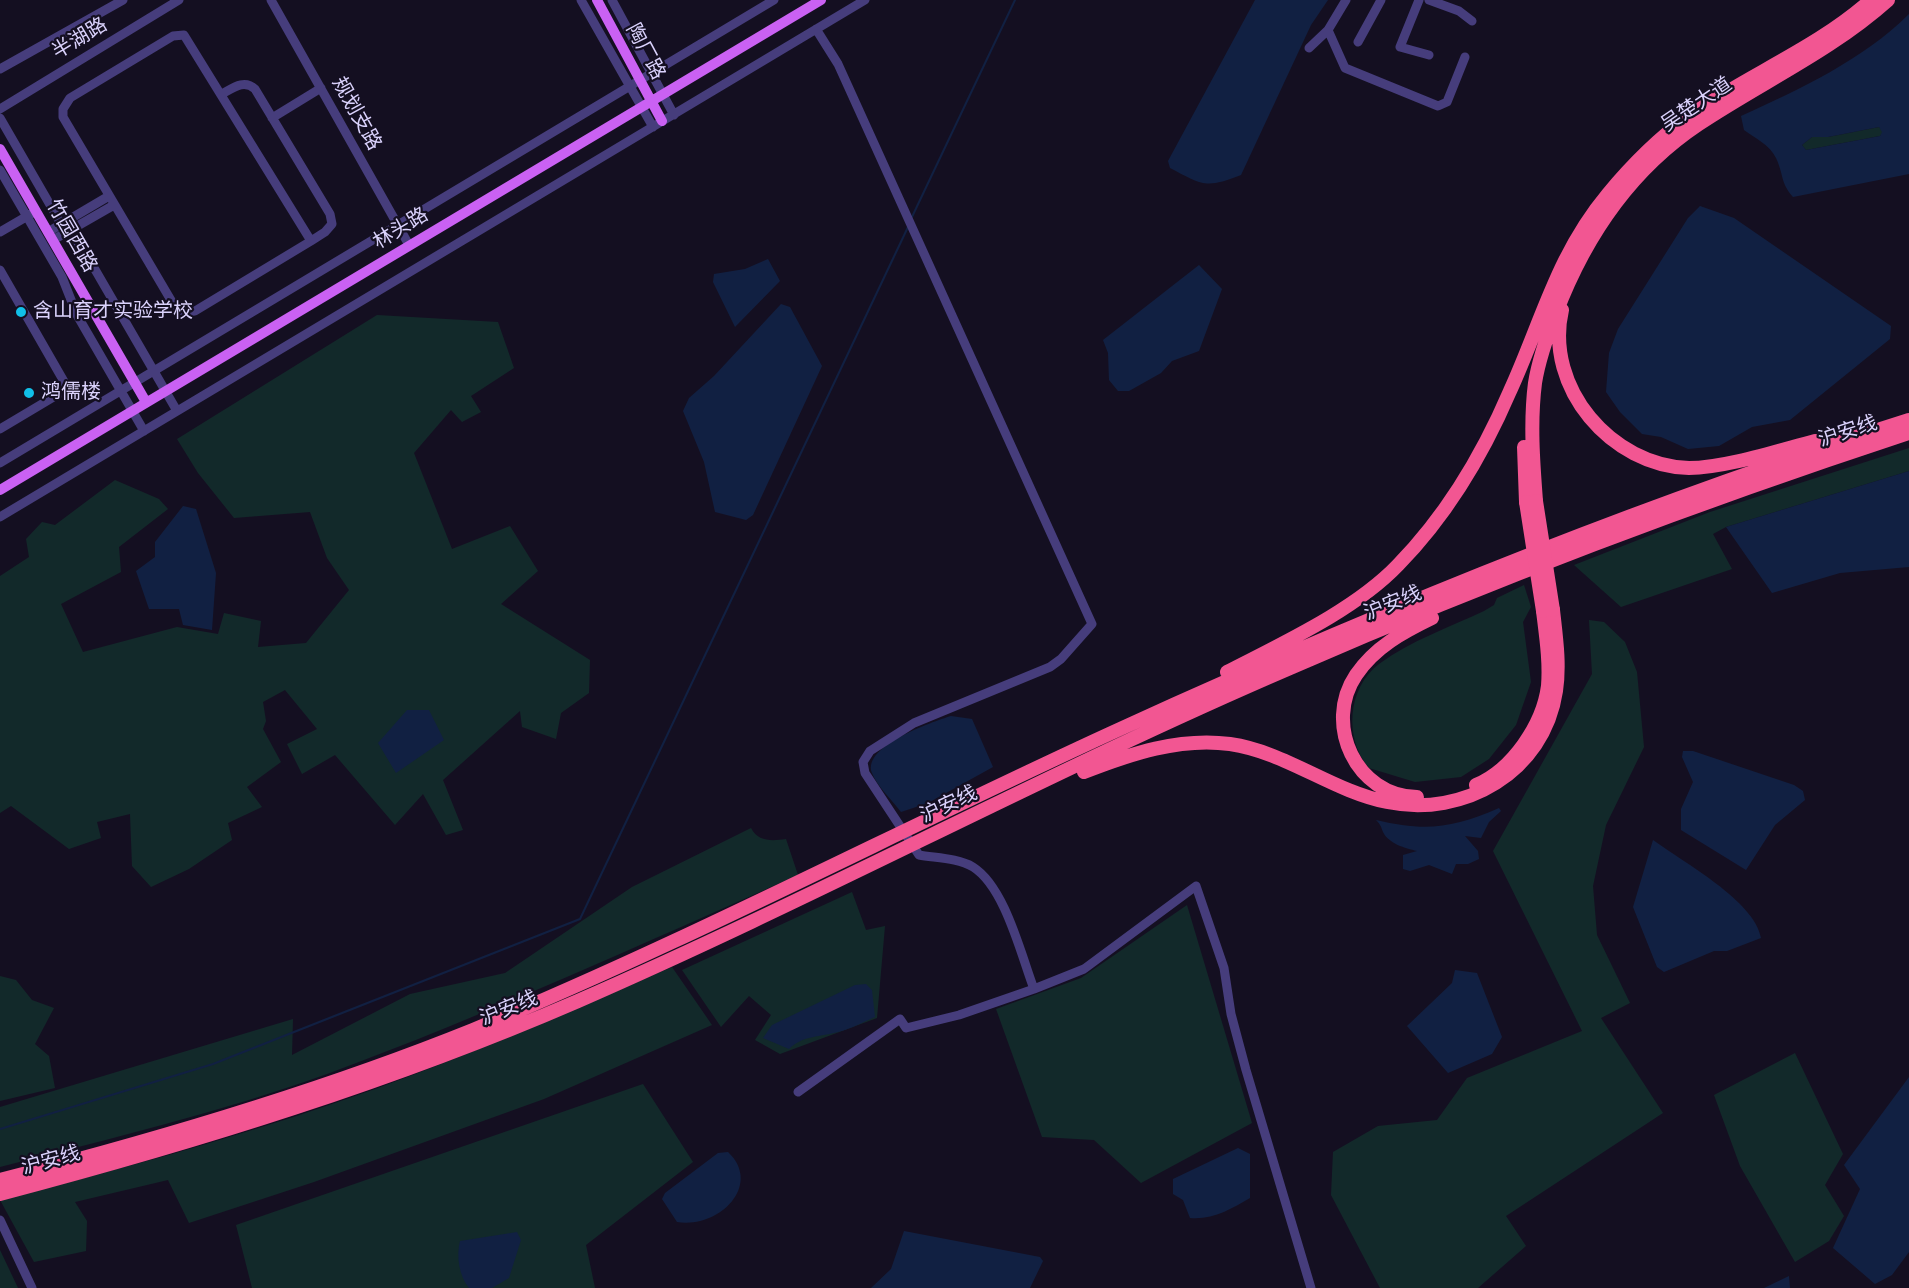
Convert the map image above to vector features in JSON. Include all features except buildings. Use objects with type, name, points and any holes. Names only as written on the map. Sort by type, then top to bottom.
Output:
[{"type":"highway","name":"吴楚大道","points":[[1561,283],[1569,249],[1586,221],[1630,168],[1654,145],[1689,117],[1832,30],[1871,0]]},
{"type":"highway","name":"吴楚大道","points":[[1561,283],[1617,200],[1661,154],[1724,108],[1839,39],[1888,0]]},
{"type":"highway","points":[[1561,283],[1561,353],[1571,388],[1588,418],[1616,444],[1649,461],[1690,468],[1744,459],[1909,418]]},
{"type":"highway","points":[[951,825],[1103,765],[1147,751],[1185,743],[1229,744],[1276,755],[1345,787],[1385,802],[1434,806],[1461,800],[1486,790],[1511,773],[1531,752],[1546,725],[1556,692],[1558,657],[1531,502],[1535,383],[1561,283]]},
{"type":"highway","points":[[1119,730],[1297,636],[1349,604],[1398,566],[1443,511],[1484,448],[1561,283]]},
{"type":"highway","name":"沪安线","points":[[0,1194],[124,1161],[270,1117],[473,1044],[672,959],[1119,730],[1479,573],[1616,520],[1909,418]]},
{"type":"highway","name":"沪安线","points":[[0,1180],[120,1149],[263,1106],[417,1051],[655,951],[908,838],[951,825],[1287,669],[1522,572],[1739,489],[1909,433]]},
{"type":"highway","points":[[1522,572],[1396,636],[1374,654],[1355,676],[1345,700],[1342,724],[1348,750],[1368,779],[1389,791],[1409,797],[1430,797],[1458,793],[1481,783],[1503,766],[1525,742],[1538,717],[1548,687],[1548,610]]},
{"type":"main road","name":"陶厂路","points":[[597,0],[651,100],[657,124]]},
{"type":"main road","name":"林头路","points":[[0,490],[821,0]]},
{"type":"main road","name":"竹园西路","points":[[0,149],[146,402]]},
{"type":"street","points":[[0,69],[123,0]]},
{"type":"street","name":"半湖路","points":[[0,109],[179,0]]},
{"type":"street","name":"规划支路","points":[[271,0],[409,245]]},
{"type":"street","points":[[581,0],[640,107],[657,124]]},
{"type":"street","points":[[612,0],[674,115]]},
{"type":"street","points":[[0,463],[774,0]]},
{"type":"street","points":[[0,517],[865,0]]},
{"type":"street","points":[[1309,48],[1328,30],[1346,0]]},
{"type":"street","points":[[1358,42],[1381,0]]},
{"type":"street","points":[[1419,0],[1401,47],[1429,55]]},
{"type":"street","points":[[1429,0],[1459,11],[1472,21]]},
{"type":"street","points":[[816,29],[838,64],[1092,624],[1061,659],[1050,667],[914,723],[870,752],[863,762],[865,773],[919,855],[965,863],[983,876],[1003,907],[1034,989]]},
{"type":"street","points":[[1328,30],[1345,68],[1438,106],[1447,102],[1465,57]]},
{"type":"street","points":[[222,94],[241,84],[250,85],[331,219],[330,229],[310,241],[195,310],[185,313],[175,307],[111,201],[65,122],[63,109],[70,98],[179,34],[189,39],[310,241]]},
{"type":"street","points":[[272,118],[321,88]]},
{"type":"street","points":[[0,118],[64,228],[93,266],[177,411]]},
{"type":"street","points":[[0,170],[62,277],[77,315],[144,431]]},
{"type":"street","points":[[50,236],[111,201]]},
{"type":"street","points":[[0,232],[36,211]]},
{"type":"street","points":[[0,270],[66,385],[62,392],[0,429]]},
{"type":"street","points":[[798,1092],[900,1019],[906,1029],[959,1015],[1084,969],[1196,886],[1224,968],[1231,1014],[1246,1070],[1311,1288]]},
{"type":"street","points":[[0,1220],[32,1288]]},
{"type":"green space","points":[[1879,127],[1883,132],[1880,136],[1806,150],[1802,145],[1812,137],[1828,137]]},
{"type":"green space","points":[[377,315],[498,322],[514,368],[471,396],[481,412],[462,422],[451,410],[414,453],[452,549],[510,526],[538,571],[501,604],[590,660],[589,693],[561,713],[556,739],[522,727],[520,711],[443,780],[463,830],[446,835],[423,794],[395,825],[335,755],[302,774],[287,744],[317,729],[285,690],[263,702],[266,721],[263,729],[281,762],[247,787],[262,807],[228,823],[232,840],[189,869],[151,887],[132,866],[130,814],[97,822],[101,838],[69,849],[11,806],[0,813],[0,576],[29,557],[26,539],[42,522],[55,525],[115,480],[159,499],[168,509],[119,547],[121,572],[61,604],[83,652],[177,627],[218,634],[224,613],[261,621],[258,647],[306,643],[349,590],[327,558],[310,512],[234,518],[198,473],[177,439]]},
{"type":"green space","points":[[1909,448],[1909,471],[1726,527],[1713,534],[1732,569],[1621,607],[1574,565],[1710,512]]},
{"type":"green space","points":[[1524,585],[1531,607],[1523,622],[1531,682],[1516,725],[1489,759],[1461,777],[1415,782],[1369,768],[1361,756],[1353,729],[1355,700],[1368,674],[1404,648],[1484,611],[1494,605],[1497,598]]},
{"type":"green space","points":[[1589,620],[1604,622],[1625,642],[1637,672],[1644,747],[1606,825],[1593,886],[1597,935],[1630,1003],[1601,1018],[1663,1113],[1506,1216],[1526,1246],[1478,1288],[1380,1288],[1331,1195],[1333,1152],[1378,1126],[1437,1120],[1467,1078],[1582,1031],[1493,851],[1592,674]]},
{"type":"green space","points":[[751,828],[761,838],[786,839],[798,875],[505,1003],[327,1074],[206,1113],[0,1167],[0,1107],[293,1019],[292,1055],[410,994],[505,973],[632,887]]},
{"type":"green space","points":[[852,892],[866,930],[885,926],[877,1018],[780,1054],[755,1040],[771,1015],[749,996],[721,1027],[682,970]]},
{"type":"green space","points":[[1187,905],[1252,1123],[1141,1183],[1094,1140],[1042,1137],[996,1009],[1081,978]]},
{"type":"green space","points":[[672,967],[712,1025],[544,1099],[314,1182],[189,1223],[168,1180],[75,1202],[87,1221],[86,1251],[34,1262],[0,1200],[169,1155],[335,1103],[463,1055]]},
{"type":"green space","points":[[0,976],[16,980],[32,1000],[54,1008],[35,1044],[49,1056],[55,1088],[0,1101]]},
{"type":"green space","points":[[1795,1053],[1843,1154],[1825,1185],[1844,1216],[1829,1241],[1795,1262],[1740,1166],[1714,1095]]},
{"type":"green space","points":[[643,1084],[693,1162],[586,1245],[595,1288],[252,1288],[236,1225]]},
{"type":"green space","points":[[0,1250],[18,1288],[0,1288]]},
{"type":"water","points":[[1255,0],[1328,0],[1311,25],[1241,175],[1219,182],[1197,181],[1170,168],[1168,161]]},
{"type":"water","points":[[1909,14],[1909,174],[1793,197],[1784,183],[1773,153],[1744,130],[1741,116],[1830,72],[1872,46]],"holes":[[[1879,127],[1882,132],[1880,136],[1806,150],[1802,145],[1812,137],[1828,137]]]},
{"type":"water","points":[[1700,206],[1734,218],[1891,326],[1890,339],[1790,420],[1752,427],[1719,446],[1688,449],[1661,437],[1642,434],[1620,412],[1606,392],[1609,353],[1618,329],[1688,218]]},
{"type":"water","points":[[768,259],[780,281],[735,327],[713,282],[714,274],[745,269]]},
{"type":"water","points":[[1199,265],[1222,289],[1199,351],[1172,361],[1161,373],[1129,391],[1118,391],[1109,380],[1108,353],[1103,340]]},
{"type":"water","points":[[781,304],[790,307],[822,366],[753,515],[746,520],[715,512],[704,462],[683,411],[689,398],[714,376]]},
{"type":"water","points":[[1909,471],[1909,567],[1840,573],[1772,593],[1726,527]]},
{"type":"water","points":[[183,506],[196,509],[216,573],[212,630],[183,625],[179,609],[149,609],[136,571],[155,557],[155,542]]},
{"type":"water","points":[[407,710],[429,710],[444,740],[396,773],[378,743]]},
{"type":"water","points":[[951,716],[972,719],[993,767],[928,803],[901,812],[874,778],[872,763],[877,754],[901,737]]},
{"type":"water","points":[[1683,751],[1693,751],[1794,785],[1803,791],[1805,800],[1775,825],[1746,870],[1681,830],[1681,809],[1693,782],[1682,757]]},
{"type":"water","points":[[1499,808],[1501,811],[1489,822],[1481,838],[1465,836],[1478,851],[1479,859],[1468,864],[1456,864],[1452,874],[1429,865],[1410,871],[1403,869],[1403,855],[1417,851],[1389,840],[1376,820],[1410,826],[1439,826],[1467,820]]},
{"type":"water","points":[[1653,840],[1716,883],[1732,897],[1746,910],[1756,924],[1761,938],[1727,951],[1714,951],[1664,972],[1657,967],[1633,907]]},
{"type":"water","points":[[1455,970],[1477,973],[1502,1037],[1492,1054],[1448,1073],[1407,1026],[1452,983]]},
{"type":"water","points":[[866,984],[872,990],[875,1017],[843,1031],[800,1041],[789,1049],[763,1038],[772,1025],[855,985]]},
{"type":"water","points":[[1909,1077],[1909,1252],[1892,1275],[1875,1284],[1833,1248],[1860,1189],[1844,1165]]},
{"type":"water","points":[[1238,1148],[1250,1154],[1250,1198],[1229,1210],[1214,1215],[1190,1218],[1183,1200],[1173,1194],[1173,1179]]},
{"type":"water","points":[[728,1152],[738,1165],[741,1178],[738,1190],[731,1202],[721,1212],[708,1219],[677,1222],[662,1199],[665,1193],[718,1153]]},
{"type":"water","points":[[904,1231],[1040,1257],[1043,1261],[1030,1288],[871,1288],[891,1269]]},
{"type":"water","points":[[517,1232],[521,1240],[509,1278],[492,1288],[469,1288],[459,1266],[460,1241]]},
{"type":"water","points":[[1789,1276],[1790,1288],[1764,1288]]},
{"type":"waterway","points":[[911,219],[1015,0]]},
{"type":"waterway","points":[[0,1129],[213,1064],[580,919],[908,227]]},
{"type":"place","name":"含山育才实验学校","points":[[21,312]]},
{"type":"place","name":"鸿儒楼","points":[[29,393]]}]
